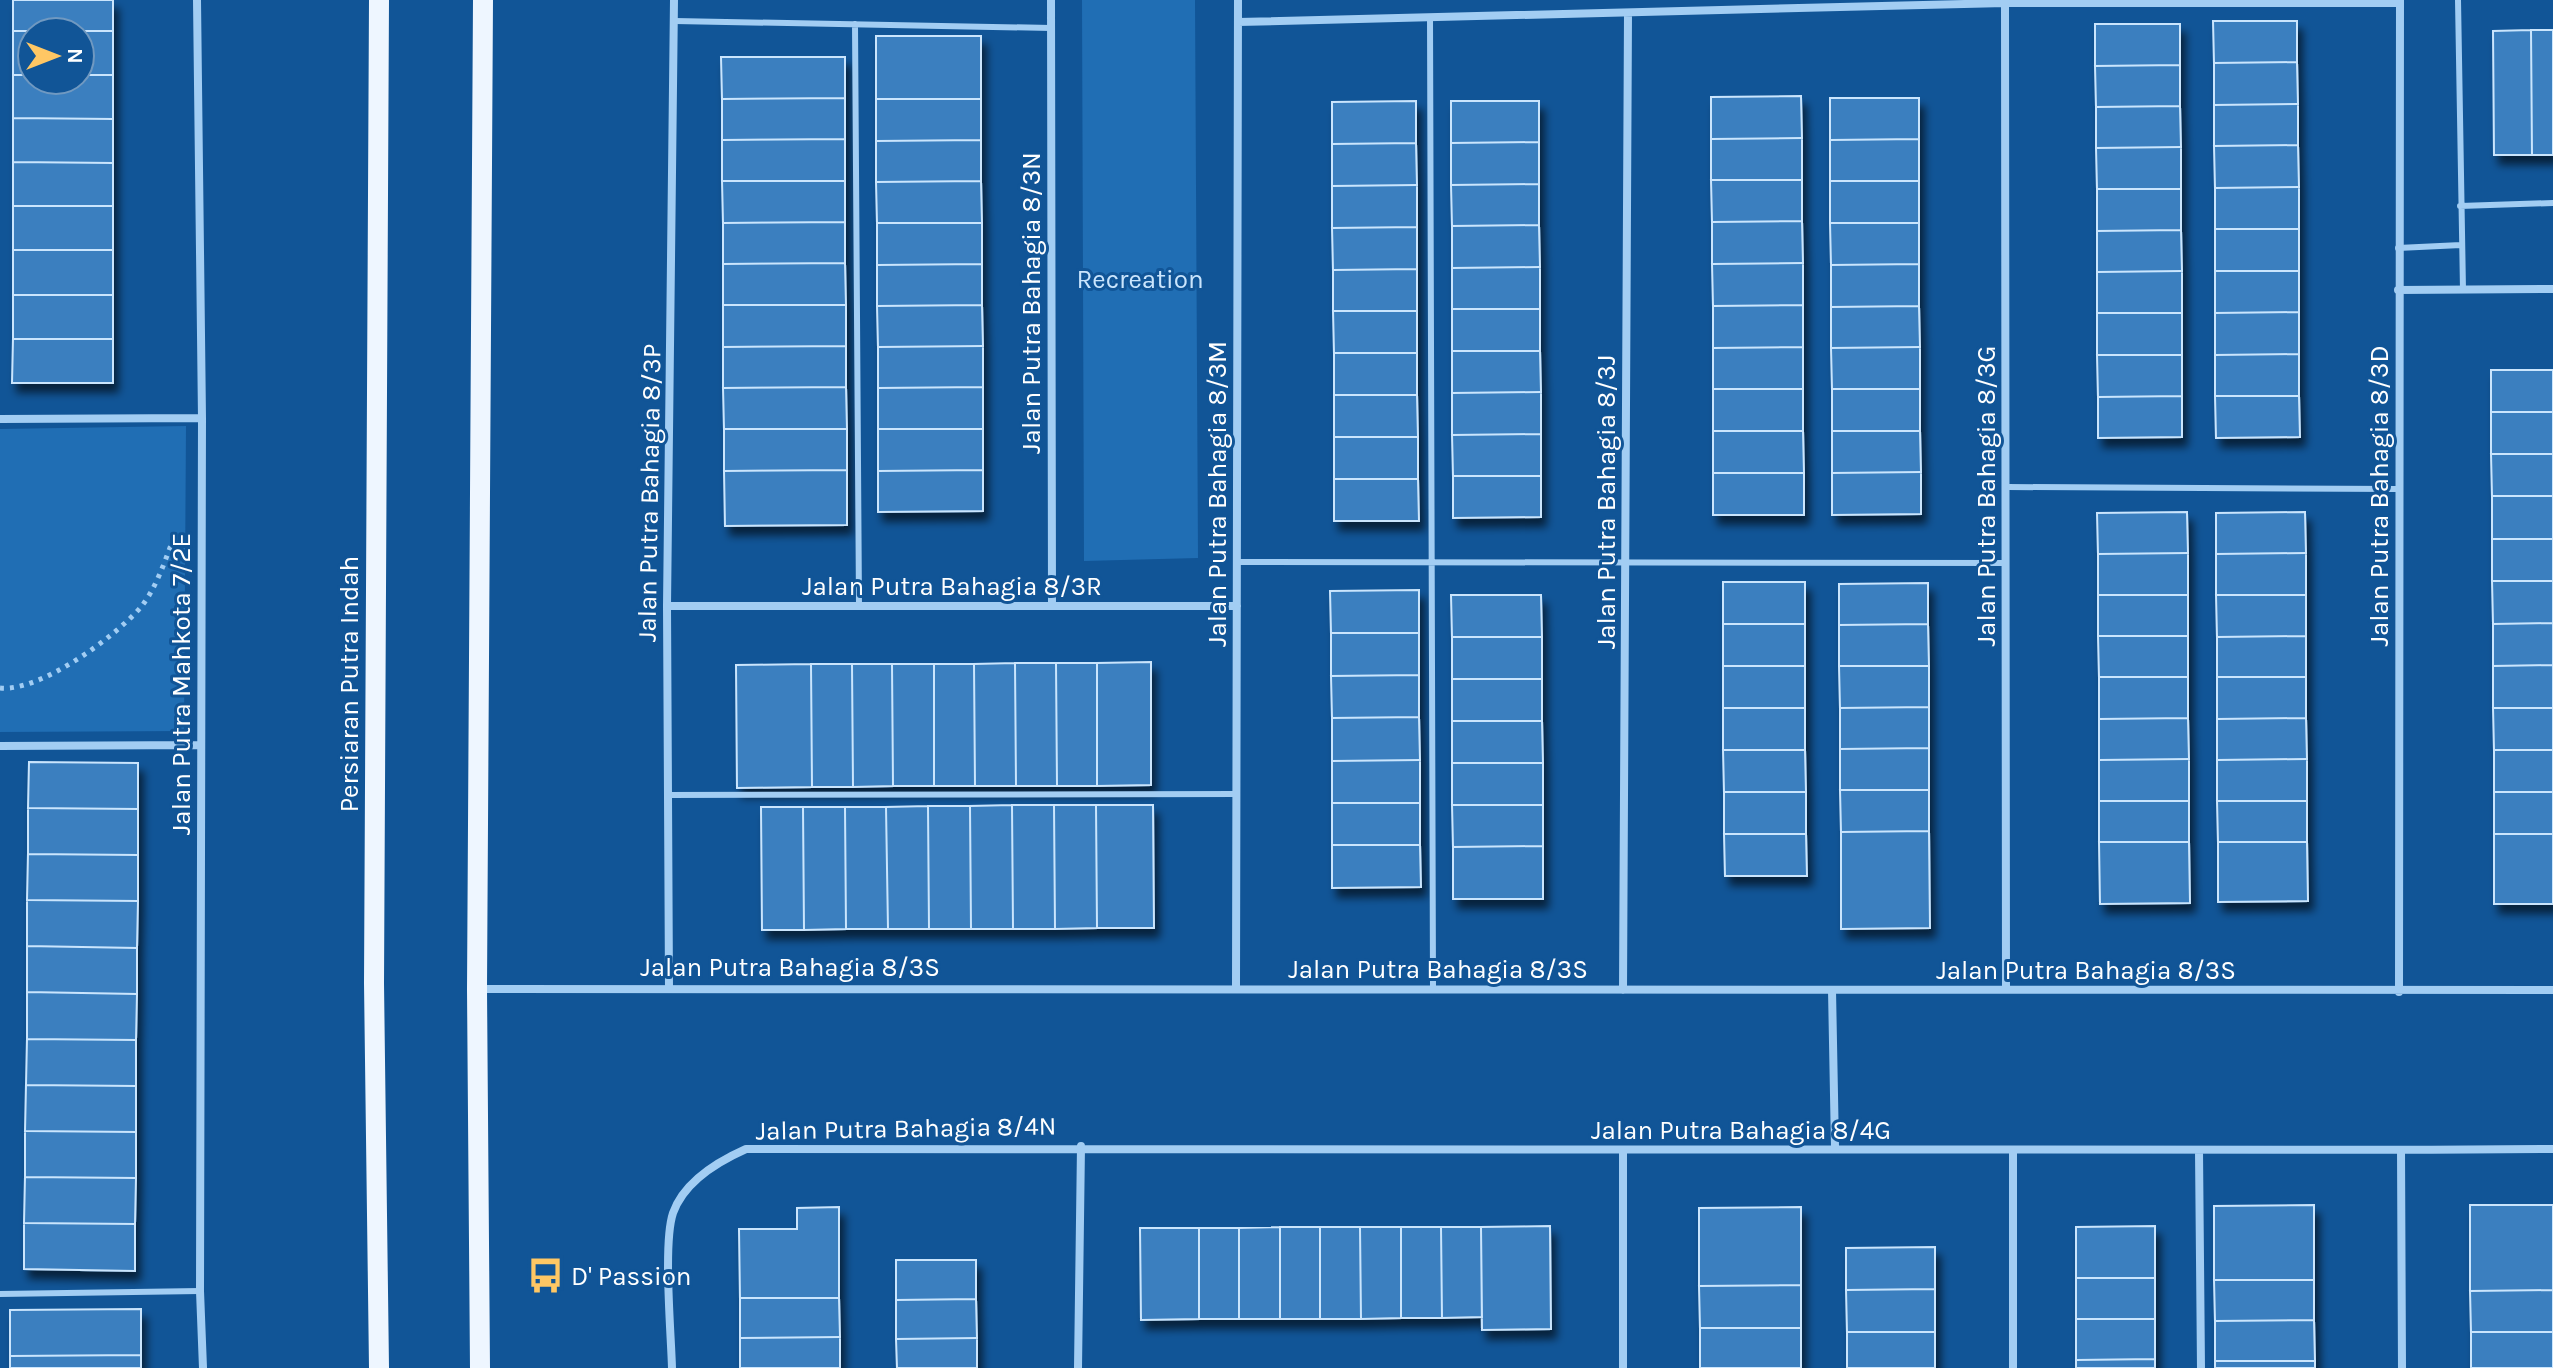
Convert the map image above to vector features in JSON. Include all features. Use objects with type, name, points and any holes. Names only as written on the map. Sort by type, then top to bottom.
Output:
[{"type":"main road","name":"Persiaran Putra Indah","points":[[379,0],[374,983],[379,1368]]},
{"type":"main road","points":[[480,1368],[477,989],[483,0]]},
{"type":"street","name":"Jalan Putra Mahkota 7/2E","points":[[197,0],[202,418],[200,1291],[203,1368]]},
{"type":"street","name":"Jalan Putra Bahagia 8/3P","points":[[669,987],[667,606],[674,0]]},
{"type":"street","name":"Jalan Putra Bahagia 8/3N","points":[[1051,0],[1052,606]]},
{"type":"street","name":"Jalan Putra Bahagia 8/3M","points":[[1236,988],[1238,0]]},
{"type":"street","points":[[1238,22],[2005,3],[2400,2]]},
{"type":"street","name":"Jalan Putra Bahagia 8/3D","points":[[2399,992],[2400,2]]},
{"type":"street","name":"Jalan Putra Bahagia 8/3G","points":[[2005,3],[2008,487],[2006,989]]},
{"type":"street","name":"Jalan Putra Bahagia 8/3J","points":[[1623,990],[1628,14]]},
{"type":"street","points":[[2398,290],[2553,289]]},
{"type":"street","points":[[0,419],[202,418]]},
{"type":"street","name":"Jalan Putra Bahagia 8/3R","points":[[667,606],[1237,606]]},
{"type":"street","points":[[0,746],[201,745]]},
{"type":"street","name":"Jalan Putra Bahagia 8/3S","points":[[477,989],[2553,990]]},
{"type":"street","points":[[1832,990],[1835,1147]]},
{"type":"street","points":[[1078,1368],[1081,1146]]},
{"type":"street","name":"Jalan Putra Bahagia 8/4G","points":[[1081,1146],[1623,1151],[1835,1147],[2013,1153],[2553,1149]]},
{"type":"street","name":"Jalan Putra Bahagia 8/4N","points":[[672,1368],[669,1254],[673,1212],[715,1163],[746,1149],[1081,1146]]},
{"type":"street","points":[[2401,1150],[2402,1368]]},
{"type":"street","points":[[1623,1151],[1623,1368]]},
{"type":"street","points":[[2199,1151],[2201,1368]]},
{"type":"street","points":[[2013,1153],[2013,1368]]},
{"type":"lane","points":[[2458,0],[2463,290]]},
{"type":"lane","points":[[1430,18],[1433,989]]},
{"type":"lane","points":[[675,21],[1051,28]]},
{"type":"lane","points":[[855,24],[859,606]]},
{"type":"lane","points":[[2460,206],[2553,203]]},
{"type":"lane","points":[[2398,248],[2461,245]]},
{"type":"lane","points":[[2008,487],[2398,489]]},
{"type":"lane","points":[[1237,562],[2006,563]]},
{"type":"lane","points":[[667,795],[1237,794]]},
{"type":"lane","points":[[0,1294],[200,1291]]},
{"type":"path","points":[[0,688],[31,685],[103,640],[142,605],[163,565],[180,522]]},
{"type":"green space","name":"Recreation","points":[[1082,0],[1195,0],[1198,558],[1084,561]]},
{"type":"green space","points":[[186,426],[184,731],[0,732],[0,429]]},
{"type":"building","points":[[13,0],[113,0],[113,31],[96,31],[96,16],[16,16],[16,31],[13,31]]},
{"type":"building","points":[[2213,21],[2297,21],[2297,62],[2214,63]]},
{"type":"building","points":[[2095,24],[2180,24],[2180,65],[2095,66]]},
{"type":"building","points":[[2531,30],[2532,155],[2494,155],[2493,31]]},
{"type":"building","points":[[2531,30],[2553,30],[2553,155],[2532,155]]},
{"type":"building","points":[[13,31],[16,31],[16,75],[13,75]]},
{"type":"building","points":[[96,31],[113,31],[113,75],[96,75]]},
{"type":"building","points":[[876,36],[981,36],[981,99],[876,99]]},
{"type":"building","points":[[721,57],[845,57],[845,98],[722,99]]},
{"type":"building","points":[[2297,62],[2298,104],[2214,105],[2214,63]]},
{"type":"building","points":[[2180,65],[2180,106],[2096,107],[2095,66]]},
{"type":"building","points":[[13,75],[16,75],[16,96],[96,96],[96,75],[113,75],[113,119],[13,118]]},
{"type":"building","points":[[1801,96],[1802,138],[1711,139],[1711,97]]},
{"type":"building","points":[[845,98],[845,139],[722,140],[722,99]]},
{"type":"building","points":[[1830,98],[1919,98],[1919,139],[1830,140]]},
{"type":"building","points":[[876,99],[981,99],[981,140],[876,141]]},
{"type":"building","points":[[1416,101],[1416,143],[1332,144],[1332,102]]},
{"type":"building","points":[[1451,101],[1539,101],[1539,142],[1451,143]]},
{"type":"building","points":[[2298,104],[2298,145],[2214,146],[2214,105]]},
{"type":"building","points":[[2180,106],[2181,147],[2096,148],[2096,107]]},
{"type":"building","points":[[13,118],[113,119],[113,163],[13,162]]},
{"type":"building","points":[[1802,138],[1802,180],[1711,180],[1711,139]]},
{"type":"building","points":[[845,139],[845,181],[722,181],[722,140]]},
{"type":"building","points":[[1919,139],[1919,181],[1830,181],[1830,140]]},
{"type":"building","points":[[981,140],[981,181],[876,182],[876,141]]},
{"type":"building","points":[[1539,142],[1539,184],[1451,185],[1451,143]]},
{"type":"building","points":[[1416,143],[1417,185],[1332,186],[1332,144]]},
{"type":"building","points":[[2298,145],[2299,187],[2215,188],[2214,146]]},
{"type":"building","points":[[2181,147],[2181,189],[2097,189],[2096,148]]},
{"type":"building","points":[[13,162],[113,163],[113,206],[13,206]]},
{"type":"building","points":[[1711,180],[1802,180],[1802,221],[1712,222]]},
{"type":"building","points":[[722,181],[845,181],[845,222],[723,223]]},
{"type":"building","points":[[981,181],[982,223],[877,223],[876,182]]},
{"type":"building","points":[[1830,181],[1919,181],[1919,223],[1830,223]]},
{"type":"building","points":[[1539,184],[1539,225],[1452,226],[1451,185]]},
{"type":"building","points":[[1417,185],[1417,227],[1332,228],[1332,186]]},
{"type":"building","points":[[2299,187],[2299,229],[2215,229],[2215,188]]},
{"type":"building","points":[[2097,189],[2181,189],[2181,230],[2097,231]]},
{"type":"building","points":[[13,206],[113,206],[113,250],[13,250]]},
{"type":"building","points":[[1802,221],[1803,263],[1712,264],[1712,222]]},
{"type":"building","points":[[845,222],[845,263],[723,264],[723,223]]},
{"type":"building","points":[[877,223],[982,223],[982,264],[877,265]]},
{"type":"building","points":[[1830,223],[1919,223],[1919,264],[1831,265]]},
{"type":"building","points":[[1539,225],[1540,267],[1452,268],[1452,226]]},
{"type":"building","points":[[1417,227],[1417,269],[1333,270],[1332,228]]},
{"type":"building","points":[[2215,229],[2299,229],[2299,271],[2215,271]]},
{"type":"building","points":[[2181,230],[2182,271],[2097,272],[2097,231]]},
{"type":"building","points":[[13,250],[113,250],[113,295],[13,295]]},
{"type":"building","points":[[845,263],[846,305],[723,305],[723,264]]},
{"type":"building","points":[[1803,263],[1803,305],[1713,306],[1712,264]]},
{"type":"building","points":[[982,264],[982,305],[877,306],[877,265]]},
{"type":"building","points":[[1919,264],[1919,306],[1831,307],[1831,265]]},
{"type":"building","points":[[1540,267],[1540,309],[1452,309],[1452,268]]},
{"type":"building","points":[[1417,269],[1417,311],[1333,311],[1333,270]]},
{"type":"building","points":[[2182,271],[2182,313],[2097,313],[2097,272]]},
{"type":"building","points":[[2215,271],[2299,271],[2299,312],[2215,313]]},
{"type":"building","points":[[13,295],[113,295],[113,339],[13,339]]},
{"type":"building","points":[[723,305],[846,305],[846,346],[723,347]]},
{"type":"building","points":[[982,305],[983,346],[878,347],[877,306]]},
{"type":"building","points":[[1803,305],[1803,347],[1713,348],[1713,306]]},
{"type":"building","points":[[1919,306],[1920,347],[1831,348],[1831,307]]},
{"type":"building","points":[[1452,309],[1540,309],[1540,351],[1452,351]]},
{"type":"building","points":[[1333,311],[1417,311],[1417,353],[1334,353]]},
{"type":"building","points":[[2299,312],[2299,354],[2215,355],[2215,313]]},
{"type":"building","points":[[2097,313],[2182,313],[2182,355],[2097,355]]},
{"type":"building","points":[[13,339],[113,339],[113,383],[12,383]]},
{"type":"building","points":[[846,346],[846,387],[723,388],[723,347]]},
{"type":"building","points":[[983,346],[983,387],[878,388],[878,347]]},
{"type":"building","points":[[1803,347],[1803,389],[1713,389],[1713,348]]},
{"type":"building","points":[[1920,347],[1920,389],[1832,389],[1831,348]]},
{"type":"building","points":[[1452,351],[1540,351],[1541,392],[1452,393]]},
{"type":"building","points":[[1334,353],[1417,353],[1417,395],[1334,395]]},
{"type":"building","points":[[2299,354],[2299,396],[2215,396],[2215,355]]},
{"type":"building","points":[[2097,355],[2182,355],[2182,396],[2098,397]]},
{"type":"building","points":[[2491,370],[2553,370],[2553,412],[2491,412]]},
{"type":"building","points":[[846,387],[847,429],[724,429],[723,388]]},
{"type":"building","points":[[983,387],[983,429],[878,429],[878,388]]},
{"type":"building","points":[[1713,389],[1803,389],[1803,431],[1713,431]]},
{"type":"building","points":[[1832,389],[1920,389],[1920,431],[1832,431]]},
{"type":"building","points":[[1541,392],[1541,434],[1452,435],[1452,393]]},
{"type":"building","points":[[1334,395],[1417,395],[1418,437],[1334,437]]},
{"type":"building","points":[[2182,396],[2182,437],[2098,438],[2098,397]]},
{"type":"building","points":[[2215,396],[2299,396],[2300,437],[2216,438]]},
{"type":"building","points":[[2491,412],[2553,412],[2553,454],[2491,454]]},
{"type":"building","points":[[724,429],[847,429],[847,470],[724,471]]},
{"type":"building","points":[[878,429],[983,429],[983,470],[878,471]]},
{"type":"building","points":[[1713,431],[1803,431],[1804,473],[1713,473]]},
{"type":"building","points":[[1832,431],[1920,431],[1921,472],[1832,473]]},
{"type":"building","points":[[1541,434],[1541,476],[1453,476],[1452,435]]},
{"type":"building","points":[[1334,437],[1418,437],[1418,479],[1334,479]]},
{"type":"building","points":[[2491,454],[2553,454],[2553,496],[2492,496]]},
{"type":"building","points":[[847,470],[847,525],[725,526],[724,471]]},
{"type":"building","points":[[983,470],[983,511],[878,512],[878,471]]},
{"type":"building","points":[[1921,472],[1921,514],[1832,515],[1832,473]]},
{"type":"building","points":[[1713,473],[1804,473],[1804,515],[1713,515]]},
{"type":"building","points":[[1453,476],[1541,476],[1541,517],[1453,518]]},
{"type":"building","points":[[1334,479],[1418,479],[1419,521],[1334,521]]},
{"type":"building","points":[[2492,496],[2553,496],[2553,539],[2492,539]]},
{"type":"building","points":[[2187,512],[2188,553],[2098,554],[2097,513]]},
{"type":"building","points":[[2305,512],[2306,553],[2216,554],[2216,513]]},
{"type":"building","points":[[2492,539],[2553,539],[2553,581],[2492,581]]},
{"type":"building","points":[[2188,553],[2188,595],[2098,595],[2098,554]]},
{"type":"building","points":[[2306,553],[2306,595],[2216,595],[2216,554]]},
{"type":"building","points":[[2492,581],[2553,581],[2553,623],[2493,624]]},
{"type":"building","points":[[1723,582],[1805,582],[1805,624],[1723,624]]},
{"type":"building","points":[[1928,583],[1928,624],[1839,625],[1839,584]]},
{"type":"building","points":[[1419,590],[1419,633],[1331,633],[1330,591]]},
{"type":"building","points":[[1451,595],[1541,595],[1542,637],[1452,637]]},
{"type":"building","points":[[2098,595],[2188,595],[2188,636],[2098,636]]},
{"type":"building","points":[[2216,595],[2306,595],[2306,636],[2217,637]]},
{"type":"building","points":[[2553,623],[2553,665],[2493,666],[2493,624]]},
{"type":"building","points":[[1723,624],[1805,624],[1805,666],[1723,666]]},
{"type":"building","points":[[1928,624],[1929,666],[1839,666],[1839,625]]},
{"type":"building","points":[[1331,633],[1419,633],[1419,675],[1331,676]]},
{"type":"building","points":[[2098,636],[2188,636],[2188,677],[2099,677]]},
{"type":"building","points":[[2306,636],[2306,677],[2217,677],[2217,637]]},
{"type":"building","points":[[1452,637],[1542,637],[1542,679],[1452,679]]},
{"type":"building","points":[[1151,662],[1151,785],[1097,786],[1097,663]]},
{"type":"building","points":[[1015,663],[1016,786],[975,786],[974,664]]},
{"type":"building","points":[[1015,663],[1056,663],[1057,786],[1016,786]]},
{"type":"building","points":[[1056,663],[1097,663],[1097,786],[1057,786]]},
{"type":"building","points":[[811,664],[812,787],[737,788],[736,665]]},
{"type":"building","points":[[811,664],[852,664],[853,787],[812,787]]},
{"type":"building","points":[[852,664],[892,664],[893,786],[853,787]]},
{"type":"building","points":[[892,664],[934,664],[934,786],[893,786]]},
{"type":"building","points":[[934,664],[974,664],[975,786],[934,786]]},
{"type":"building","points":[[2553,665],[2553,708],[2493,708],[2493,666]]},
{"type":"building","points":[[1723,666],[1805,666],[1805,708],[1723,708]]},
{"type":"building","points":[[1839,666],[1929,666],[1929,707],[1840,708]]},
{"type":"building","points":[[1419,675],[1419,717],[1332,718],[1331,676]]},
{"type":"building","points":[[2099,677],[2188,677],[2188,718],[2099,719]]},
{"type":"building","points":[[2217,677],[2306,677],[2306,718],[2217,719]]},
{"type":"building","points":[[1452,679],[1542,679],[1542,721],[1452,721]]},
{"type":"building","points":[[1929,707],[1929,748],[1840,749],[1840,708]]},
{"type":"building","points":[[1723,708],[1805,708],[1805,750],[1723,750]]},
{"type":"building","points":[[2493,708],[2553,708],[2553,750],[2494,750]]},
{"type":"building","points":[[1419,717],[1420,760],[1332,761],[1332,718]]},
{"type":"building","points":[[2188,718],[2189,759],[2099,760],[2099,719]]},
{"type":"building","points":[[2306,718],[2307,759],[2217,760],[2217,719]]},
{"type":"building","points":[[1452,721],[1542,721],[1543,763],[1452,763]]},
{"type":"building","points":[[1929,748],[1929,790],[1840,790],[1840,749]]},
{"type":"building","points":[[1723,750],[1805,750],[1806,792],[1724,792]]},
{"type":"building","points":[[2494,750],[2553,750],[2553,792],[2494,792]]},
{"type":"building","points":[[2189,759],[2189,801],[2099,801],[2099,760]]},
{"type":"building","points":[[2307,759],[2307,801],[2217,801],[2217,760]]},
{"type":"building","points":[[1420,760],[1420,803],[1332,803],[1332,761]]},
{"type":"building","points":[[29,762],[138,763],[138,809],[28,808]]},
{"type":"building","points":[[1452,763],[1543,763],[1543,805],[1452,805]]},
{"type":"building","points":[[1840,790],[1929,790],[1929,831],[1841,832]]},
{"type":"building","points":[[1724,792],[1806,792],[1806,834],[1724,834]]},
{"type":"building","points":[[2494,792],[2553,792],[2553,834],[2494,834]]},
{"type":"building","points":[[2099,801],[2189,801],[2189,842],[2099,842]]},
{"type":"building","points":[[2217,801],[2307,801],[2307,842],[2218,842]]},
{"type":"building","points":[[1332,803],[1420,803],[1420,845],[1332,845]]},
{"type":"building","points":[[1012,805],[1054,805],[1055,929],[1013,929]]},
{"type":"building","points":[[1012,805],[1013,929],[971,929],[970,806]]},
{"type":"building","points":[[1054,805],[1096,805],[1097,928],[1055,929]]},
{"type":"building","points":[[1096,805],[1153,805],[1154,928],[1097,928]]},
{"type":"building","points":[[1452,805],[1543,805],[1543,846],[1453,847]]},
{"type":"building","points":[[928,806],[970,806],[971,929],[929,929]]},
{"type":"building","points":[[928,806],[929,929],[888,929],[886,807]]},
{"type":"building","points":[[761,807],[803,807],[804,930],[762,930]]},
{"type":"building","points":[[803,807],[845,807],[846,929],[804,930]]},
{"type":"building","points":[[845,807],[886,807],[888,929],[846,929]]},
{"type":"building","points":[[28,808],[138,809],[138,855],[28,854]]},
{"type":"building","points":[[1929,831],[1930,928],[1841,929],[1841,832]]},
{"type":"building","points":[[1724,834],[1806,834],[1807,876],[1725,876]]},
{"type":"building","points":[[2494,834],[2553,834],[2553,904],[2494,904]]},
{"type":"building","points":[[2099,842],[2189,842],[2190,903],[2100,904]]},
{"type":"building","points":[[2218,842],[2307,842],[2308,901],[2218,902]]},
{"type":"building","points":[[1332,845],[1420,845],[1421,887],[1332,888]]},
{"type":"building","points":[[1543,846],[1543,899],[1453,899],[1453,847]]},
{"type":"building","points":[[28,854],[138,855],[138,901],[27,900]]},
{"type":"building","points":[[27,900],[138,901],[137,948],[27,946]]},
{"type":"building","points":[[27,946],[137,948],[137,994],[27,992]]},
{"type":"building","points":[[27,992],[137,994],[136,1040],[27,1039]]},
{"type":"building","points":[[27,1039],[136,1040],[136,1086],[26,1085]]},
{"type":"building","points":[[26,1085],[136,1086],[136,1132],[25,1131]]},
{"type":"building","points":[[25,1131],[136,1132],[136,1178],[25,1177]]},
{"type":"building","points":[[25,1177],[136,1178],[135,1224],[24,1223]]},
{"type":"building","points":[[2314,1205],[2314,1280],[2214,1280],[2214,1206]]},
{"type":"building","points":[[2470,1205],[2553,1205],[2553,1290],[2470,1291]]},
{"type":"building","points":[[839,1207],[839,1298],[740,1298],[739,1229],[797,1229],[797,1208]]},
{"type":"building","points":[[1801,1207],[1801,1285],[1699,1286],[1699,1208]]},
{"type":"building","points":[[24,1223],[135,1224],[135,1271],[24,1269]]},
{"type":"building","points":[[1550,1226],[1551,1329],[1482,1330],[1481,1227]]},
{"type":"building","points":[[2155,1226],[2155,1278],[2076,1278],[2076,1227]]},
{"type":"building","points":[[1280,1227],[1280,1319],[1239,1319],[1239,1228]]},
{"type":"building","points":[[1280,1227],[1320,1227],[1320,1319],[1280,1319]]},
{"type":"building","points":[[1320,1227],[1360,1227],[1361,1319],[1320,1319]]},
{"type":"building","points":[[1360,1227],[1401,1227],[1401,1318],[1361,1319]]},
{"type":"building","points":[[1401,1227],[1441,1227],[1442,1318],[1401,1318]]},
{"type":"building","points":[[1441,1227],[1481,1227],[1482,1317],[1442,1318]]},
{"type":"building","points":[[1140,1228],[1199,1228],[1199,1319],[1141,1320]]},
{"type":"building","points":[[1199,1228],[1239,1228],[1239,1319],[1199,1319]]},
{"type":"building","points":[[1935,1247],[1935,1289],[1846,1290],[1846,1248]]},
{"type":"building","points":[[896,1260],[976,1260],[976,1299],[896,1300]]},
{"type":"building","points":[[2076,1278],[2155,1278],[2155,1319],[2076,1319]]},
{"type":"building","points":[[2214,1280],[2314,1280],[2314,1320],[2215,1321]]},
{"type":"building","points":[[1801,1285],[1801,1328],[1700,1328],[1699,1286]]},
{"type":"building","points":[[1935,1289],[1935,1332],[1847,1332],[1846,1290]]},
{"type":"building","points":[[2553,1290],[2553,1332],[2471,1332],[2470,1291]]},
{"type":"building","points":[[740,1298],[839,1298],[840,1337],[740,1338]]},
{"type":"building","points":[[976,1299],[977,1338],[896,1339],[896,1300]]},
{"type":"building","points":[[141,1309],[141,1355],[10,1356],[10,1310]]},
{"type":"building","points":[[2076,1319],[2155,1319],[2155,1359],[2076,1360]]},
{"type":"building","points":[[2314,1320],[2315,1361],[2215,1361],[2215,1321]]},
{"type":"building","points":[[1700,1328],[1801,1328],[1801,1368],[1700,1368]]},
{"type":"building","points":[[1847,1332],[1935,1332],[1935,1368],[1847,1368]]},
{"type":"building","points":[[2471,1332],[2553,1332],[2553,1368],[2471,1368]]},
{"type":"building","points":[[840,1337],[840,1368],[740,1368],[740,1338]]},
{"type":"building","points":[[977,1338],[977,1368],[897,1368],[896,1339]]},
{"type":"building","points":[[141,1355],[141,1368],[10,1368],[10,1356]]},
{"type":"building","points":[[2155,1359],[2155,1368],[2076,1368],[2076,1360]]},
{"type":"building","points":[[2215,1361],[2315,1361],[2315,1368],[2215,1368]]},
{"type":"place","name":"D' Passion","points":[[545,1276]]}]
